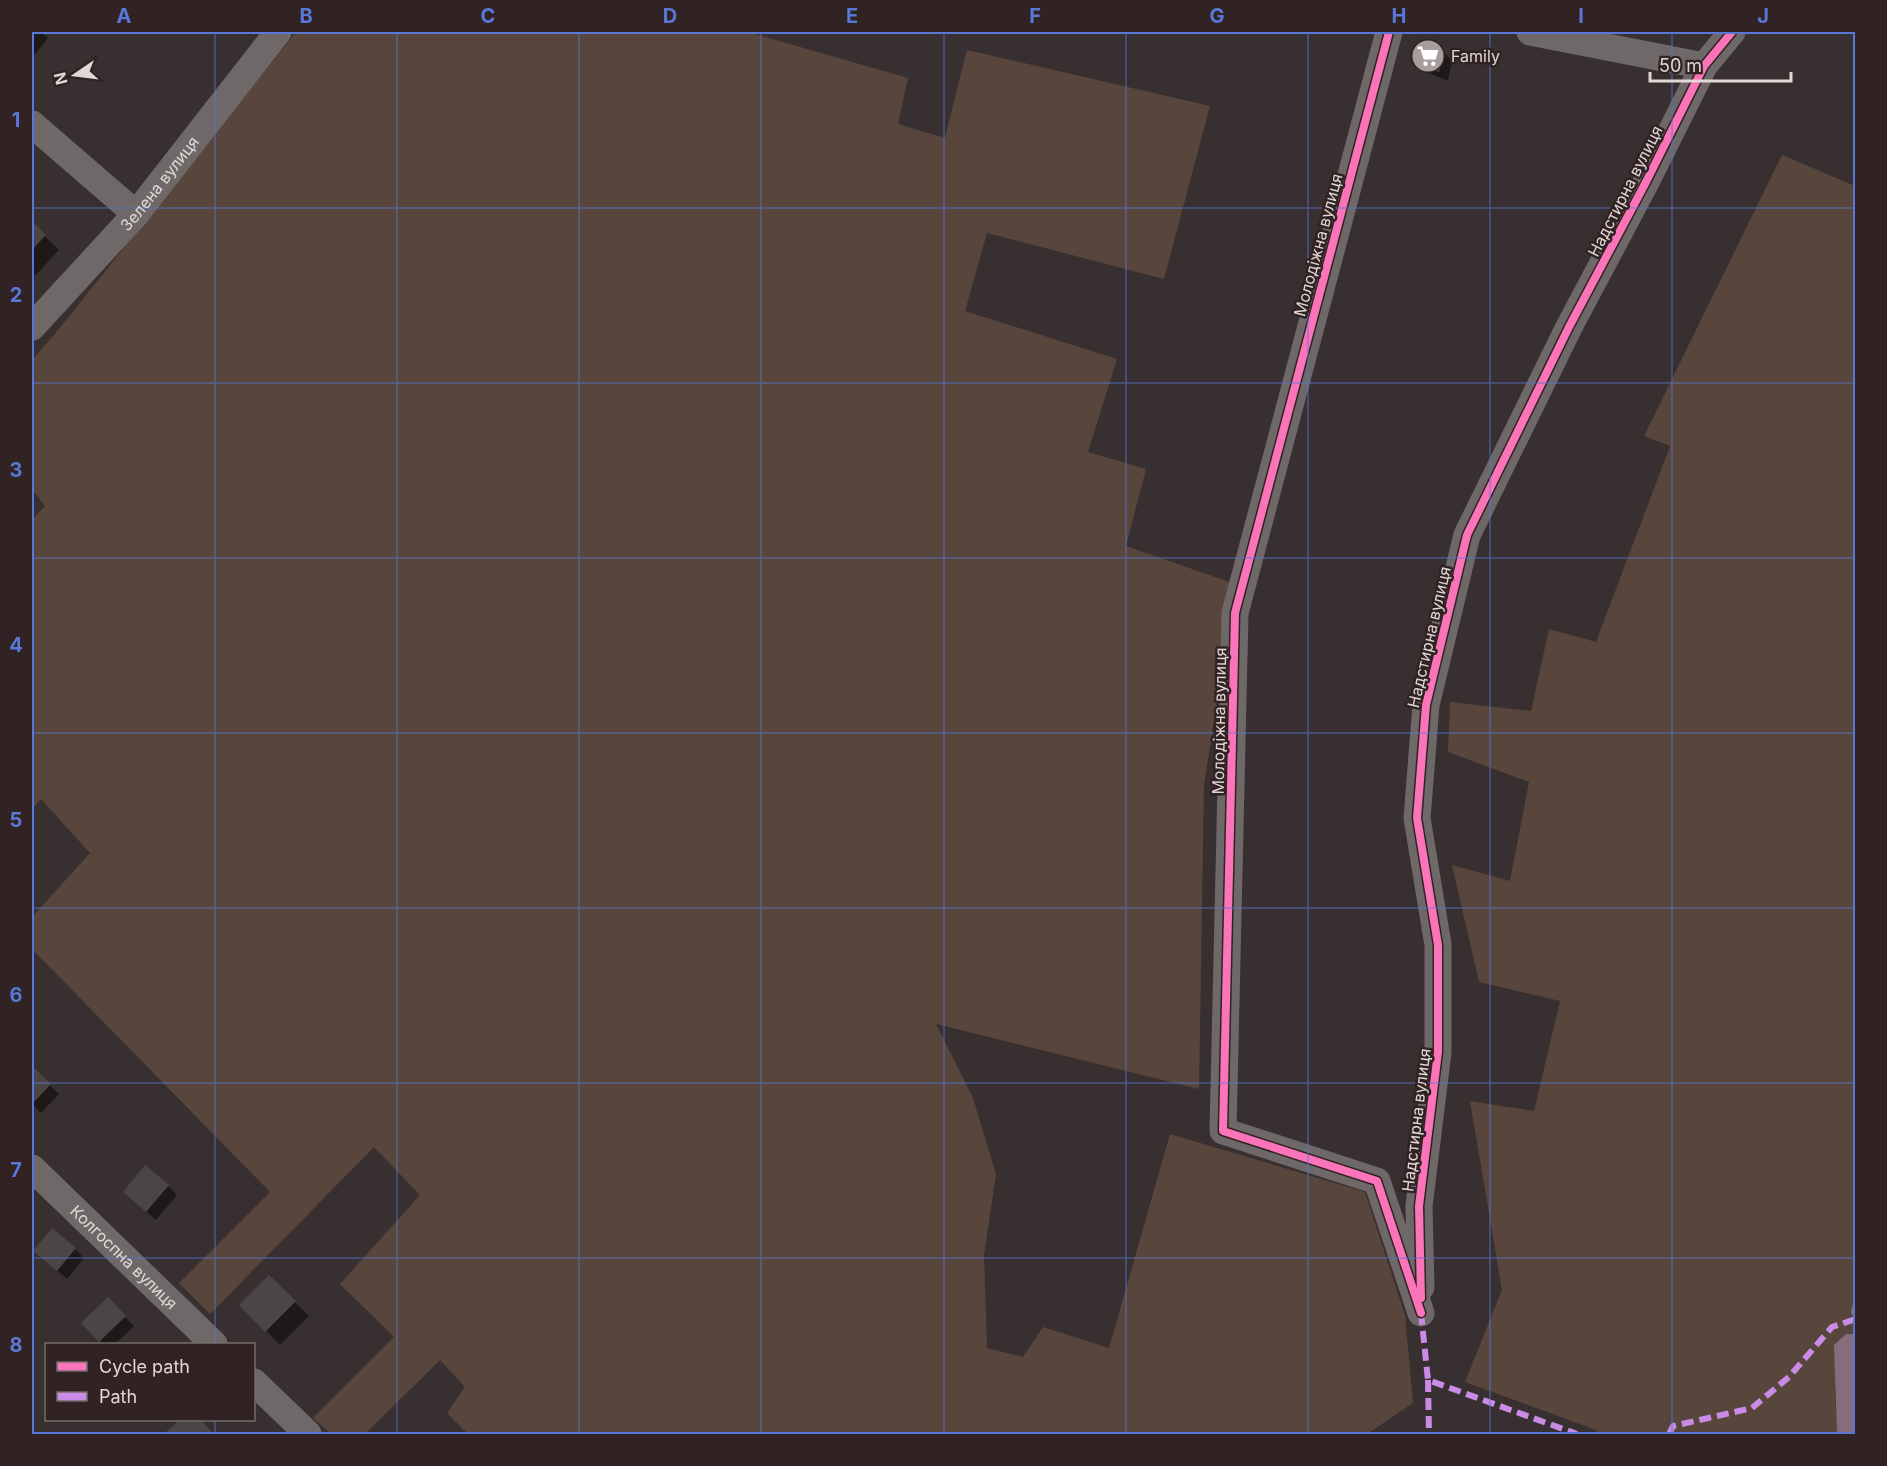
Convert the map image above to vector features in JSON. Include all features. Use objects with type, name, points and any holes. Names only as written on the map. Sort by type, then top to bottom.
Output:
[{"type":"street","name":"Зелена вулиця","points":[[32,327],[136,214],[278,32]]},
{"type":"street","name":"Молодіжна вулиця","points":[[1389,32],[1235,613],[1223,1131],[1377,1181],[1421,1312]]},
{"type":"street","points":[[1530,32],[1704,66]]},
{"type":"street","name":"Надстирна вулиця","points":[[1421,1312],[1419,1206],[1438,1052],[1438,945],[1417,818],[1426,705],[1467,535],[1569,327],[1704,66],[1732,32]]},
{"type":"street","points":[[32,124],[136,214]]},
{"type":"street","name":"Колгоспна вулиця","points":[[32,1168],[213,1343]]},
{"type":"street","points":[[255,1383],[308,1434]]},
{"type":"shaded area","points":[[296,32],[463,32],[468,34],[470,32],[748,32],[908,78],[898,124],[945,138],[967,50],[1210,106],[1164,279],[987,233],[965,311],[1117,359],[1088,452],[1146,469],[1126,546],[1235,584],[1204,785],[1199,1089],[936,1024],[973,1098],[996,1174],[984,1255],[987,1348],[1023,1357],[1043,1327],[1109,1348],[1170,1134],[1365,1192],[1405,1315],[1413,1403],[1367,1434],[542,1434],[539,1432],[536,1434],[468,1434],[447,1413],[465,1387],[440,1360],[365,1434],[331,1434],[313,1418],[394,1337],[340,1284],[420,1195],[374,1147],[210,1314],[179,1283],[270,1192],[32,949],[32,917],[90,853],[41,799],[32,809],[32,520],[45,506],[32,489],[32,360]]},
{"type":"shaded area","points":[[1782,155],[1855,186],[1856,1334],[1846,1334],[1835,1388],[1837,1434],[1598,1434],[1596,1430],[1465,1382],[1502,1290],[1470,1101],[1534,1111],[1560,1001],[1479,982],[1452,865],[1510,881],[1529,782],[1448,752],[1450,702],[1531,711],[1549,629],[1596,642],[1670,446],[1644,436]]},
{"type":"shaded area","points":[[1846,1334],[1855,1334],[1855,1434],[1837,1434],[1834,1345]]},
{"type":"building","name":"Family","points":[[1418,41],[1444,50],[1439,72],[1413,63]]},
{"type":"building","points":[[32,221],[46,235],[32,250]]},
{"type":"building","points":[[32,1066],[51,1084],[32,1104]]},
{"type":"building","points":[[145,1165],[169,1185],[146,1212],[123,1192]]},
{"type":"building","points":[[52,1228],[76,1248],[57,1271],[33,1251]]},
{"type":"building","points":[[269,1275],[296,1301],[265,1332],[239,1305]]},
{"type":"building","points":[[108,1297],[126,1316],[99,1342],[81,1323]]},
{"type":"building","points":[[179,1421],[202,1421],[213,1433],[168,1434],[166,1432]]},
{"type":"waterway","points":[[1854,1312],[1856,1304]]},
{"type":"marked path","points":[[1421,1313],[1428,1380],[1577,1434]]},
{"type":"marked path","points":[[1669,1434],[1673,1426],[1752,1408],[1789,1377],[1832,1327],[1856,1319]]},
{"type":"marked path","points":[[1428,1380],[1429,1434]]},
{"type":"cycle path","points":[[1389,32],[1235,613],[1223,1131],[1377,1181],[1421,1313]]},
{"type":"cycle path","points":[[1421,1298],[1419,1206],[1438,1052],[1438,945],[1417,818],[1426,705],[1467,535],[1569,327],[1704,66],[1732,32]]},
{"type":"place","name":"Family","points":[[1428,56]]}]
